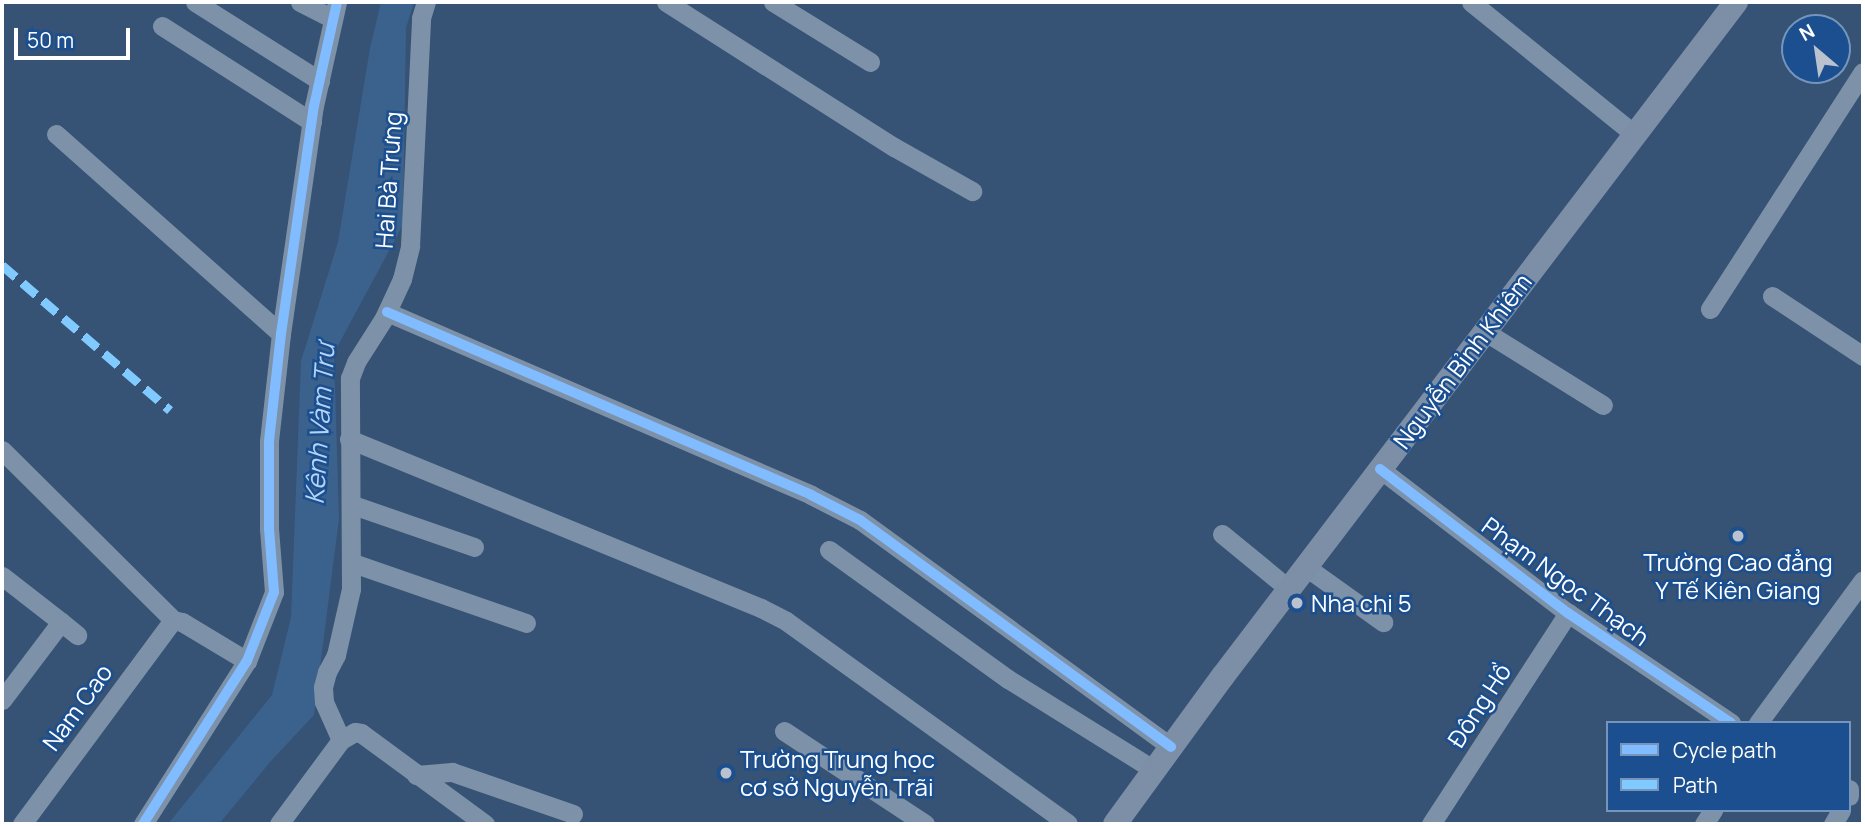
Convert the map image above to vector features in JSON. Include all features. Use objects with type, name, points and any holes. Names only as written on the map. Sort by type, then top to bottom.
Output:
[{"type":"main road","name":"Nguyễn Bỉnh Khiêm","points":[[1115,824],[1731,4]]},
{"type":"street","points":[[195,2],[320,81]]},
{"type":"street","points":[[144,824],[247,661],[274,592],[269,528],[269,441],[281,334],[312,122],[335,10],[300,2]]},
{"type":"street","name":"Hai Bà Trưng","points":[[341,740],[324,702],[323,687],[348,615],[353,563],[350,378],[356,362],[387,312],[402,279],[410,246],[421,18],[426,2]]},
{"type":"street","points":[[666,2],[894,147],[972,191]]},
{"type":"street","points":[[773,2],[870,62]]},
{"type":"street","points":[[1471,2],[1634,134]]},
{"type":"street","points":[[162,26],[312,122]]},
{"type":"street","points":[[1710,309],[1863,72]]},
{"type":"street","points":[[56,134],[281,334]]},
{"type":"street","points":[[1772,296],[1863,356]]},
{"type":"street","points":[[387,312],[811,495],[860,520],[1171,747]]},
{"type":"street","points":[[1484,331],[1604,405]]},
{"type":"street","points":[[349,439],[761,608],[786,621],[1068,824]]},
{"type":"street","points":[[2,450],[173,620],[196,629],[247,661]]},
{"type":"street","name":"Phạm Ngọc Thạch","points":[[1380,469],[1568,613],[1728,721]]},
{"type":"street","points":[[353,505],[474,547]]},
{"type":"street","points":[[1222,534],[1289,589]]},
{"type":"street","points":[[829,550],[1008,678],[1154,770]]},
{"type":"street","points":[[353,563],[526,623]]},
{"type":"street","points":[[1306,567],[1383,622]]},
{"type":"street","points":[[2,576],[77,635]]},
{"type":"street","points":[[1762,721],[1863,580]]},
{"type":"street","name":"Đông Hồ","points":[[1431,824],[1568,613]]},
{"type":"street","name":"Nam Cao","points":[[22,824],[173,620]]},
{"type":"street","points":[[2,700],[61,622]]},
{"type":"street","points":[[784,731],[925,824]]},
{"type":"street","points":[[280,824],[341,740],[351,733],[361,733],[485,824]]},
{"type":"street","points":[[416,775],[452,772],[573,814]]},
{"type":"water","name":"Kênh Vàm Trư","points":[[381,2],[414,2],[406,28],[403,225],[334,353],[339,519],[314,715],[271,761],[219,824],[168,824],[272,695],[291,617],[301,361],[338,242],[370,48]]},
{"type":"marked path","points":[[2,265],[170,410]]},
{"type":"cycle path","points":[[143,824],[247,661],[274,592],[269,529],[269,441],[281,334],[314,106],[337,2]]},
{"type":"cycle path","points":[[387,312],[811,495],[860,520],[1171,747]]},
{"type":"cycle path","points":[[1380,469],[1568,613],[1728,721]]},
{"type":"place","name":"Trường Cao đẳng Y Tế Kiên Giang","points":[[1738,536]]},
{"type":"place","name":"Nha chi 5","points":[[1297,603]]},
{"type":"place","name":"Trường Trung học cơ sở Nguyễn Trãi","points":[[726,773]]}]
